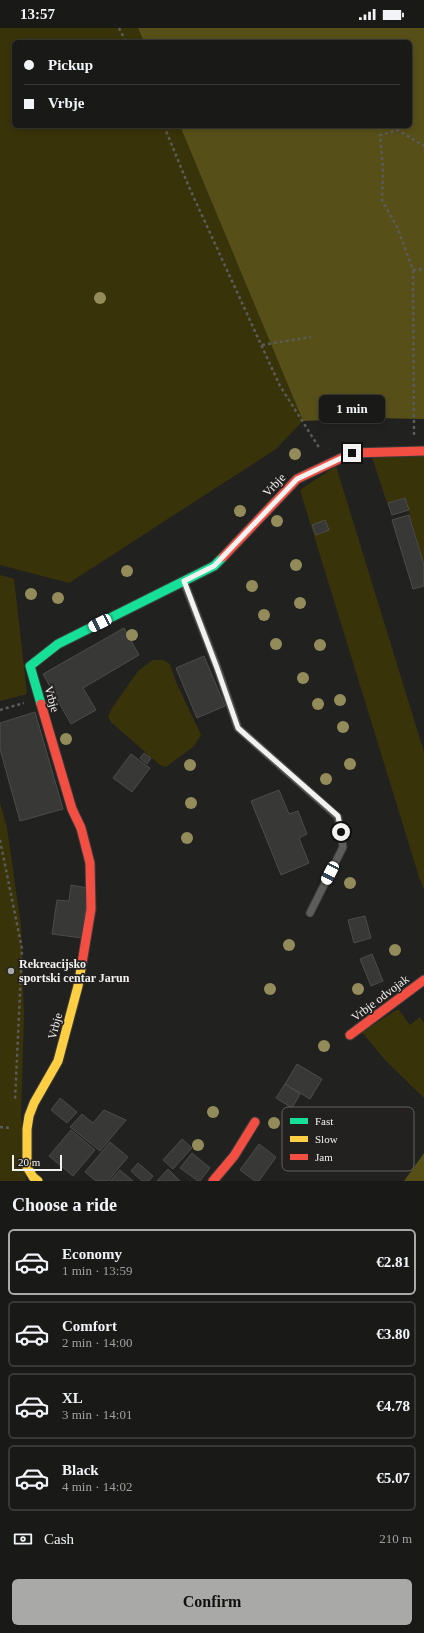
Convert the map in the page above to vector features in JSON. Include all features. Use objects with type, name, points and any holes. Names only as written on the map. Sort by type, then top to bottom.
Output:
[{"type":"street","name":"Vrbje","points":[[38,1181],[33,1177],[27,1167],[27,1129],[29,1116],[34,1103],[58,1061],[78,986],[91,909],[90,863],[80,828],[72,809],[30,666],[58,644],[214,566],[297,479],[352,453],[419,452]]},
{"type":"street","name":"Vrbje odvojak","points":[[350,1035],[424,980]]},
{"type":"street","points":[[213,1181],[234,1156],[255,1122]]},
{"type":"lane","points":[[184,581],[238,728],[338,816],[343,847],[310,913]]},
{"type":"path","points":[[119,28],[125,40]]},
{"type":"path","points":[[165,128],[189,187],[280,386],[319,448],[325,466]]},
{"type":"path","points":[[419,452],[413,270],[397,227],[382,200],[383,166],[380,135],[398,130],[424,146]]},
{"type":"path","points":[[413,270],[424,270]]},
{"type":"path","points":[[262,345],[310,337]]},
{"type":"path","points":[[0,710],[39,698]]},
{"type":"path","points":[[0,840],[22,949],[15,1106]]},
{"type":"path","points":[[0,1127],[15,1128]]},
{"type":"shaded area","points":[[0,28],[138,28],[143,40],[12,40],[12,128],[181,128],[303,421],[276,449],[69,583],[0,565]]},
{"type":"shaded area","points":[[138,28],[424,28],[424,419],[375,418],[303,421],[181,128],[412,128],[412,40],[143,40]]},
{"type":"shaded area","points":[[424,455],[424,565],[405,498],[387,503],[372,457]]},
{"type":"shaded area","points":[[336,466],[424,752],[424,890],[300,490]]},
{"type":"shaded area","points":[[0,575],[14,579],[27,694],[0,701]]},
{"type":"shaded area","points":[[153,660],[163,660],[170,664],[176,682],[201,735],[193,747],[166,767],[160,765],[111,722],[108,717],[112,708],[138,671]]},
{"type":"shaded area","name":"Rekreacijsko sportski centar Jarun","points":[[0,803],[7,828],[21,926],[24,1016],[21,1114],[26,1181],[0,1181]]},
{"type":"shaded area","points":[[398,1009],[410,1025],[420,1017],[424,1023],[424,1098],[385,1060],[362,1032]]},
{"type":"shaded area","points":[[424,1153],[424,1181],[404,1181],[411,1171],[414,1171],[414,1167]]},
{"type":"building","points":[[405,498],[409,510],[392,515],[388,503]]},
{"type":"building","points":[[409,515],[424,565],[424,586],[413,589],[392,520]]},
{"type":"building","points":[[325,520],[329,530],[316,535],[312,525]]},
{"type":"building","points":[[124,628],[139,655],[83,688],[96,710],[71,724],[43,674]]},
{"type":"building","points":[[204,656],[225,706],[197,718],[176,668]]},
{"type":"building","points":[[35,712],[63,809],[20,821],[0,749],[0,723]]},
{"type":"building","points":[[144,753],[151,758],[147,764],[140,758]]},
{"type":"building","points":[[131,754],[150,768],[132,792],[113,778]]},
{"type":"building","points":[[279,790],[289,814],[298,811],[307,834],[299,838],[309,863],[281,875],[251,801]]},
{"type":"building","points":[[71,885],[88,888],[82,938],[52,934],[57,900],[69,901]]},
{"type":"building","points":[[365,916],[371,938],[354,943],[348,920]]},
{"type":"building","points":[[372,954],[383,981],[371,986],[360,959]]},
{"type":"building","points":[[297,1064],[322,1079],[310,1099],[285,1084]]},
{"type":"building","points":[[285,1084],[300,1094],[293,1107],[276,1098]]},
{"type":"building","points":[[60,1098],[77,1112],[67,1123],[51,1110]]},
{"type":"building","points":[[104,1110],[126,1120],[100,1151],[70,1127],[82,1114],[93,1123]]},
{"type":"building","points":[[71,1130],[95,1150],[73,1176],[49,1156]]},
{"type":"building","points":[[182,1139],[192,1148],[173,1169],[163,1160]]},
{"type":"building","points":[[110,1142],[128,1157],[108,1181],[96,1181],[85,1172]]},
{"type":"building","points":[[259,1144],[276,1157],[259,1181],[255,1181],[240,1170]]},
{"type":"building","points":[[192,1153],[210,1168],[200,1181],[180,1168]]},
{"type":"building","points":[[138,1163],[153,1176],[149,1181],[142,1181],[131,1171]]},
{"type":"building","points":[[168,1169],[180,1181],[157,1181]]},
{"type":"building","points":[[120,1170],[133,1181],[110,1181]]},
{"type":"traffic: fast","points":[[41,704],[30,666],[58,644],[214,566],[223,557]]},
{"type":"traffic: slow","points":[[38,1181],[33,1177],[27,1167],[27,1129],[29,1116],[34,1103],[58,1061],[78,986],[82,963]]},
{"type":"traffic: jam","points":[[223,557],[297,479],[352,453],[424,451]]},
{"type":"traffic: jam","points":[[41,704],[72,809],[81,828],[90,863],[91,909],[82,963]]},
{"type":"traffic: jam","points":[[350,1035],[424,980]]},
{"type":"traffic: jam","points":[[213,1181],[234,1156],[255,1122]]},
{"type":"place","name":"Rekreacijsko sportski centar Jarun","points":[[11,971]]},
{"type":"route","points":[[341,832],[338,816],[238,728],[184,581],[214,566],[297,479],[352,453]]}]
